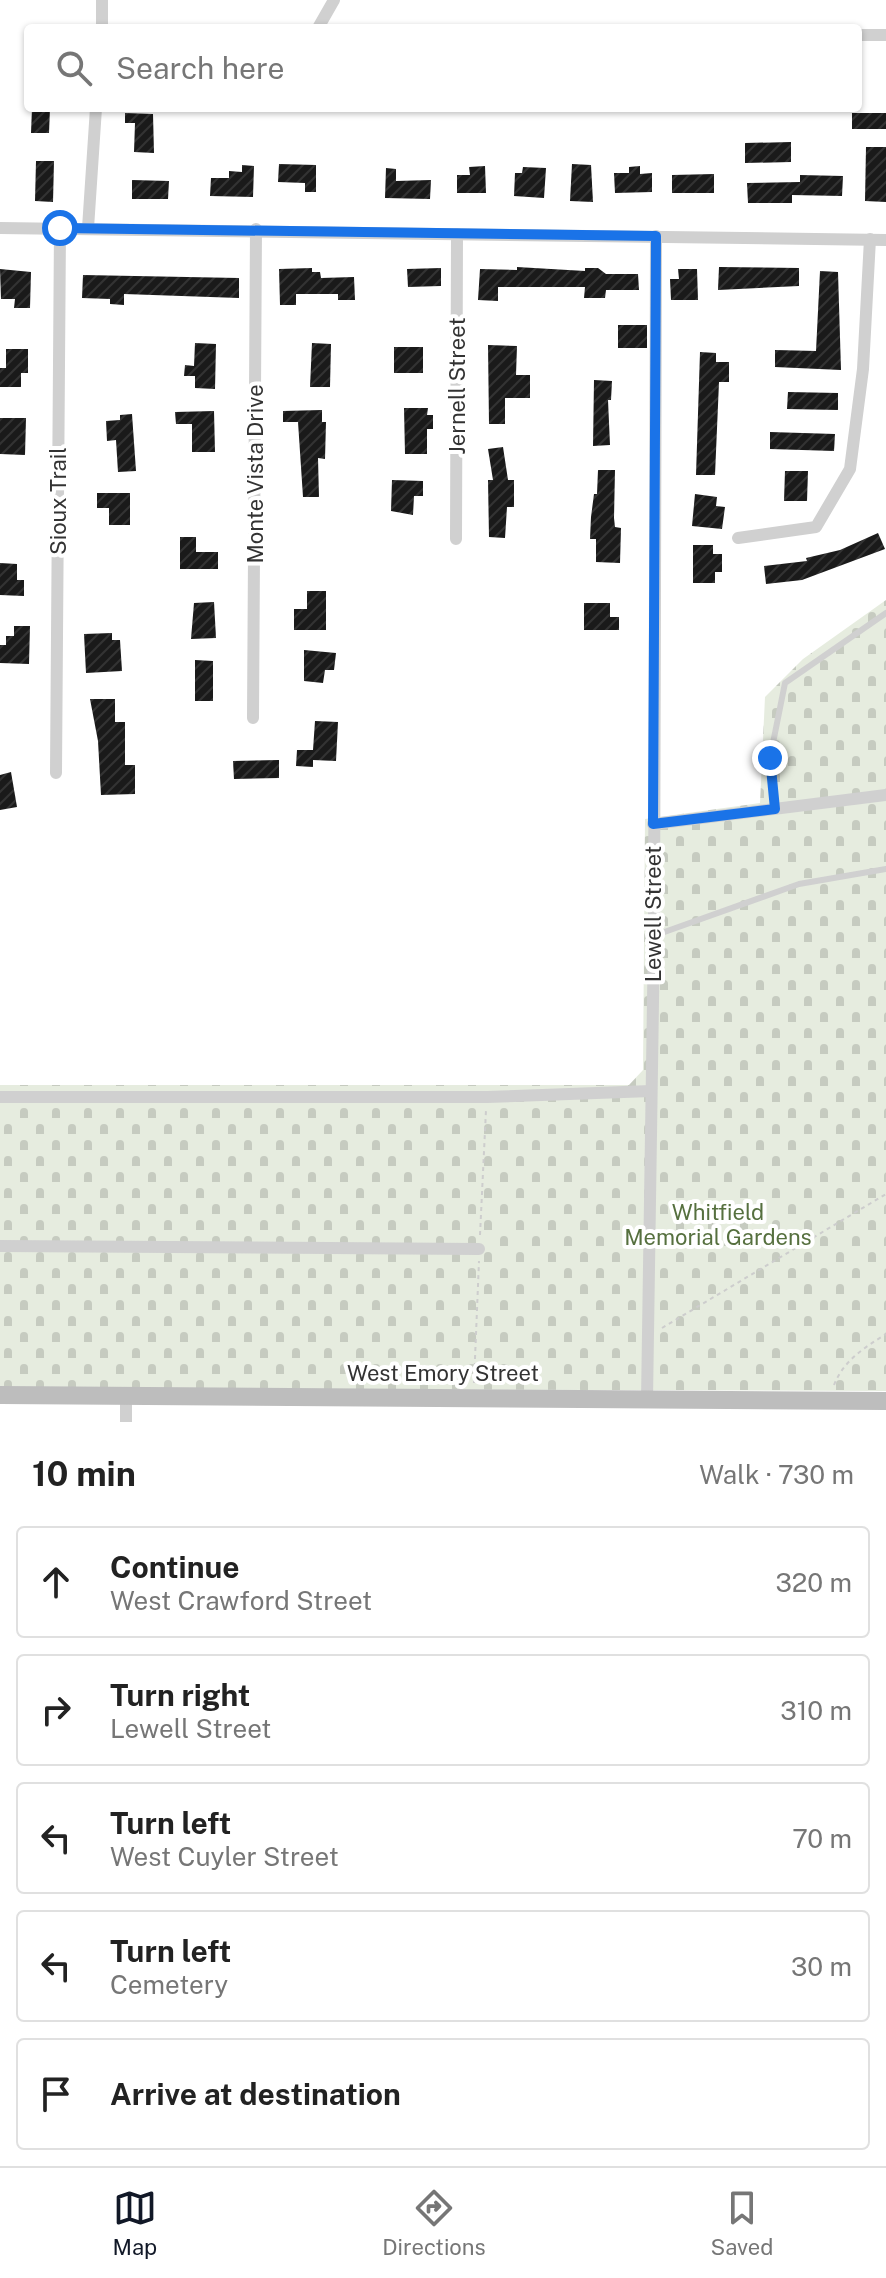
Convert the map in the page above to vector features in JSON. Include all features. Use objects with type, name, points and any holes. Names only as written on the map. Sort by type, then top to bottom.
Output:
[{"type":"street","points":[[102,0],[102,24]]},
{"type":"street","points":[[320,24],[334,0]]},
{"type":"street","points":[[862,35],[886,35]]},
{"type":"street","points":[[88,228],[96,112]]},
{"type":"street","points":[[0,228],[256,229],[886,240]]},
{"type":"street","name":"Sioux Trail","points":[[56,773],[60,228]]},
{"type":"street","name":"Monte Vista Drive","points":[[253,718],[256,229]]},
{"type":"street","name":"Jernell Street","points":[[456,539],[457,234]]},
{"type":"street","name":"Lewell Street","points":[[647,1400],[654,935],[656,236]]},
{"type":"street","points":[[738,538],[816,527],[850,469],[863,369],[870,239]]},
{"type":"street","points":[[653,824],[886,795]]},
{"type":"street","points":[[0,1097],[487,1097],[651,1091]]},
{"type":"street","points":[[0,1246],[479,1249]]},
{"type":"street","name":"West Emory Street","points":[[0,1395],[886,1401]]},
{"type":"street","points":[[126,1396],[126,1422]]},
{"type":"lane","points":[[775,809],[770,758],[785,683],[886,613]]},
{"type":"lane","points":[[654,935],[799,884],[886,869]]},
{"type":"path","points":[[647,1337],[886,1194]]},
{"type":"path","points":[[827,1400],[840,1371],[860,1350],[886,1334]]},
{"type":"green space","name":"Whitfield Memorial Gardens","points":[[886,600],[886,1391],[317,1389],[0,1395],[0,1085],[629,1085],[643,1070],[645,819],[760,803],[765,697],[803,659]]},
{"type":"building","points":[[32,112],[50,112],[49,133],[31,133]]},
{"type":"building","points":[[125,113],[153,114],[154,153],[134,152],[135,123],[125,123]]},
{"type":"building","points":[[852,113],[886,113],[886,129],[852,129]]},
{"type":"building","points":[[791,142],[791,162],[745,163],[745,143]]},
{"type":"building","points":[[866,147],[886,147],[886,202],[865,201]]},
{"type":"building","points":[[36,161],[54,161],[53,202],[35,201]]},
{"type":"building","points":[[279,164],[316,165],[316,192],[305,192],[305,183],[278,182]]},
{"type":"building","points":[[572,164],[591,165],[593,202],[570,201]]},
{"type":"building","points":[[242,165],[254,166],[253,197],[210,196],[211,178],[229,178],[229,171],[242,172]]},
{"type":"building","points":[[485,166],[486,193],[457,193],[457,175],[470,175],[469,167]]},
{"type":"building","points":[[640,166],[640,174],[652,173],[652,192],[615,193],[614,173],[629,173],[629,167]]},
{"type":"building","points":[[523,167],[546,168],[544,198],[514,196],[515,173],[522,173]]},
{"type":"building","points":[[386,168],[396,169],[396,181],[431,180],[430,199],[385,198]]},
{"type":"building","points":[[714,174],[714,193],[672,193],[672,175]]},
{"type":"building","points":[[800,175],[843,176],[842,196],[792,195],[792,203],[748,203],[747,183],[800,182]]},
{"type":"building","points":[[132,180],[169,181],[168,199],[132,199]]},
{"type":"building","points":[[517,267],[585,271],[585,268],[598,268],[606,274],[638,274],[639,290],[606,290],[605,298],[584,298],[585,287],[498,287],[498,301],[478,300],[480,269],[517,270]]},
{"type":"building","points":[[719,267],[799,268],[799,286],[718,290]]},
{"type":"building","points":[[312,268],[312,272],[320,272],[321,278],[354,277],[355,300],[338,300],[338,294],[296,294],[296,305],[280,305],[279,269]]},
{"type":"building","points":[[441,268],[441,286],[408,287],[407,269]]},
{"type":"building","points":[[0,269],[31,272],[30,308],[14,308],[15,299],[1,299]]},
{"type":"building","points":[[678,269],[697,269],[698,300],[671,300],[670,279],[679,279]]},
{"type":"building","points":[[820,271],[838,272],[841,370],[775,367],[775,350],[816,351]]},
{"type":"building","points":[[83,275],[239,278],[239,298],[124,294],[124,305],[110,304],[110,299],[82,298]]},
{"type":"building","points":[[618,325],[647,325],[647,348],[618,348]]},
{"type":"building","points":[[195,343],[216,344],[215,389],[195,388],[195,376],[184,376],[185,365],[194,366]]},
{"type":"building","points":[[312,343],[331,344],[330,387],[310,387]]},
{"type":"building","points":[[488,345],[517,346],[516,375],[530,375],[530,398],[505,398],[505,424],[489,424]]},
{"type":"building","points":[[394,347],[423,347],[423,373],[394,373]]},
{"type":"building","points":[[6,349],[28,349],[28,373],[21,373],[21,387],[0,387],[0,368],[6,368]]},
{"type":"building","points":[[700,352],[716,353],[716,362],[729,362],[729,382],[719,382],[715,475],[696,475]]},
{"type":"building","points":[[594,380],[612,381],[611,400],[608,400],[610,445],[593,446]]},
{"type":"building","points":[[788,392],[838,393],[838,410],[787,409]]},
{"type":"building","points":[[404,408],[428,408],[427,415],[433,415],[433,429],[427,429],[427,454],[405,454]]},
{"type":"building","points":[[322,410],[322,422],[326,422],[325,459],[318,458],[319,497],[303,497],[298,422],[283,422],[283,411]]},
{"type":"building","points":[[214,411],[215,452],[192,452],[192,424],[176,424],[175,412]]},
{"type":"building","points":[[132,414],[136,471],[118,472],[116,440],[107,441],[106,421],[120,420],[120,415]]},
{"type":"building","points":[[0,418],[26,418],[25,455],[0,454]]},
{"type":"building","points":[[770,432],[835,434],[834,451],[770,449]]},
{"type":"building","points":[[503,447],[508,480],[514,480],[514,507],[507,507],[505,538],[489,537],[488,480],[493,480],[488,449]]},
{"type":"building","points":[[598,470],[615,470],[614,518],[615,527],[621,528],[620,563],[596,562],[596,539],[590,539]]},
{"type":"building","points":[[785,471],[808,471],[807,501],[784,501]]},
{"type":"building","points":[[392,480],[423,481],[423,496],[414,496],[413,515],[391,511]]},
{"type":"building","points":[[97,493],[130,493],[130,525],[109,525],[109,508],[97,508]]},
{"type":"building","points":[[695,494],[717,497],[716,506],[725,507],[722,529],[692,526]]},
{"type":"building","points":[[878,533],[885,549],[802,580],[766,584],[764,566],[807,561],[806,558],[840,550]]},
{"type":"building","points":[[180,537],[196,537],[196,552],[218,552],[218,569],[180,569]]},
{"type":"building","points":[[693,545],[713,545],[713,554],[722,554],[722,572],[715,572],[715,583],[693,583]]},
{"type":"building","points":[[0,563],[17,564],[17,580],[24,580],[24,596],[0,595]]},
{"type":"building","points":[[307,591],[326,591],[326,630],[294,630],[294,609],[307,609]]},
{"type":"building","points":[[214,602],[216,638],[191,639],[194,603]]},
{"type":"building","points":[[584,603],[610,603],[610,617],[619,617],[619,630],[584,630]]},
{"type":"building","points":[[14,626],[30,626],[29,664],[0,663],[0,645],[6,645],[6,636],[14,636]]},
{"type":"building","points":[[112,633],[112,640],[120,640],[122,671],[86,673],[84,634]]},
{"type":"building","points":[[304,650],[336,653],[334,670],[325,670],[323,683],[304,681]]},
{"type":"building","points":[[195,660],[213,661],[213,701],[195,701]]},
{"type":"building","points":[[90,699],[115,699],[115,722],[125,722],[125,765],[135,765],[135,794],[101,795],[98,741]]},
{"type":"building","points":[[315,721],[338,722],[336,761],[313,760],[313,767],[296,766],[297,750],[313,750]]},
{"type":"building","points":[[279,760],[279,778],[234,779],[233,761]]},
{"type":"building","points":[[11,772],[17,807],[0,810],[0,775]]},
{"type":"route","points":[[60,228],[656,236],[653,824],[775,809],[770,758]]}]
